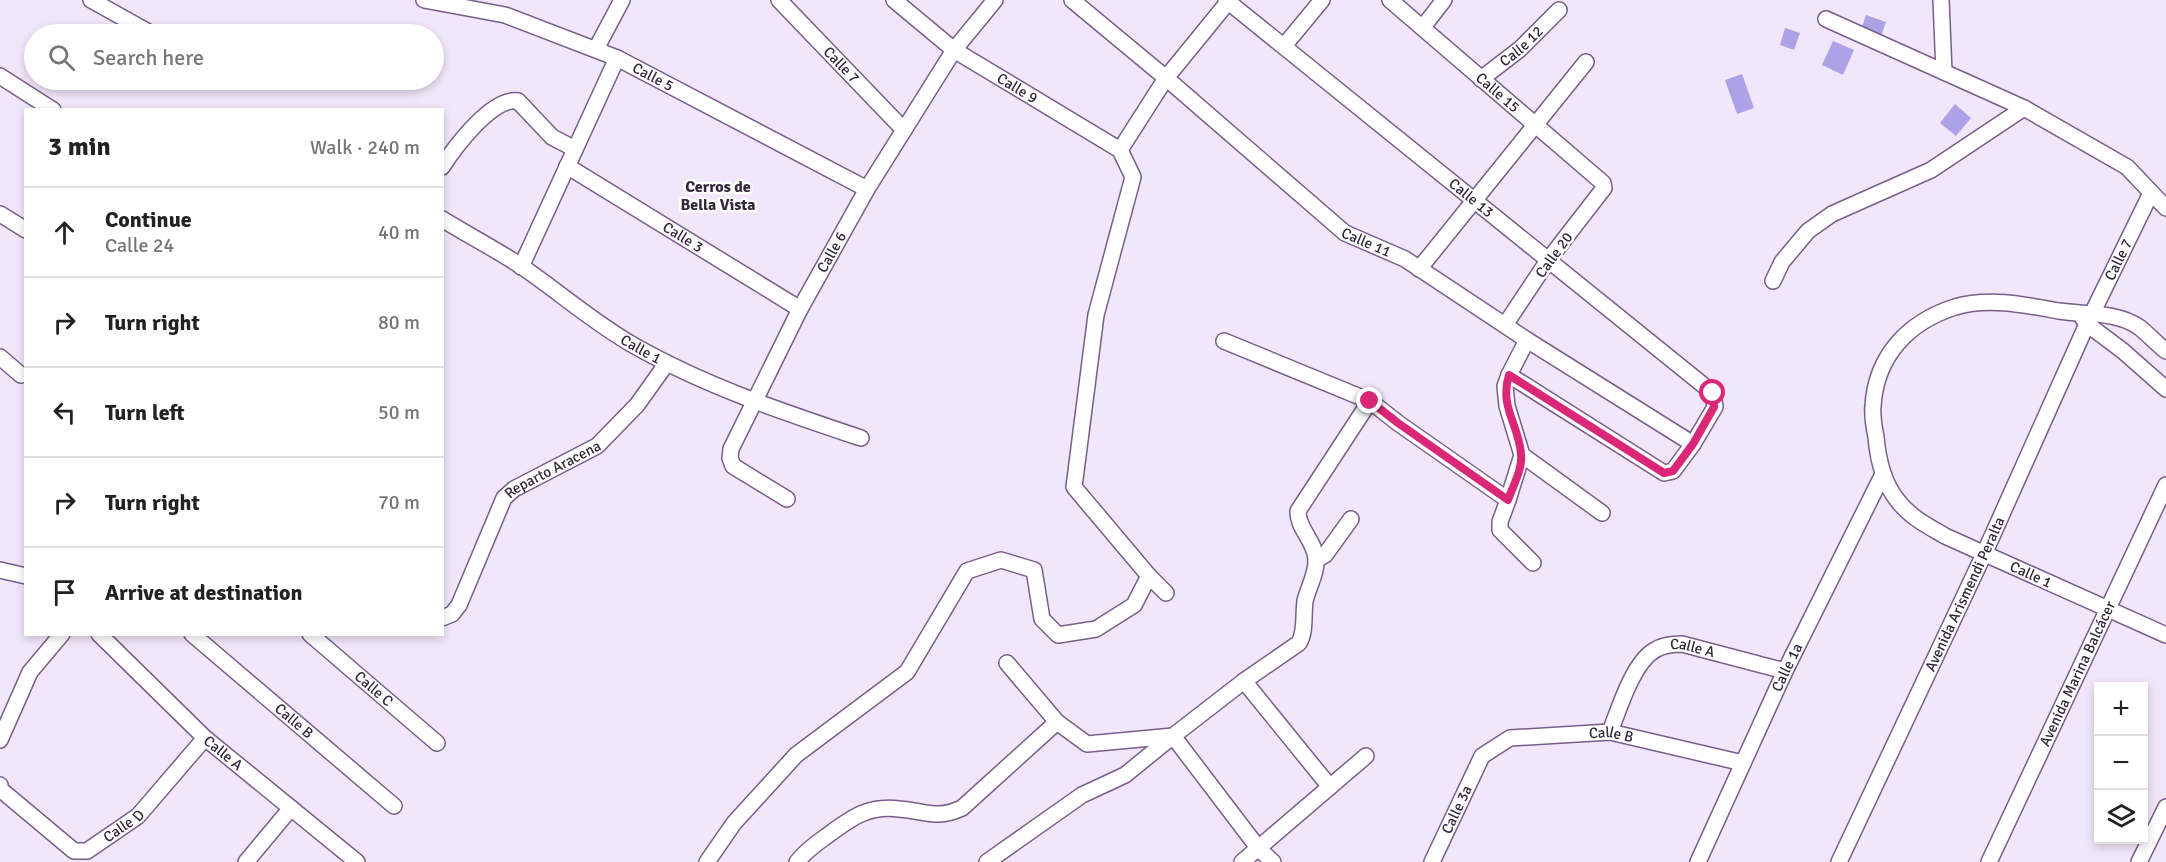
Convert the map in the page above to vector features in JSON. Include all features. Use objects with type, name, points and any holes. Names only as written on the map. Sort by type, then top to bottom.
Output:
[{"type":"street","points":[[90,0],[134,24]]},
{"type":"street","name":"Calle 5","points":[[424,0],[505,15],[596,49],[867,189]]},
{"type":"street","points":[[596,49],[622,0]]},
{"type":"street","name":"Calle 7","points":[[779,0],[904,130]]},
{"type":"street","name":"Calle 9","points":[[894,0],[954,50],[1120,150]]},
{"type":"street","name":"Calle 6","points":[[787,499],[733,466],[730,449],[800,309],[867,189],[954,50],[995,0]]},
{"type":"street","name":"Calle 11","points":[[1072,0],[1345,233],[1405,259],[1527,340],[1693,444]]},
{"type":"street","points":[[1284,46],[1323,0]]},
{"type":"street","name":"Calle 15","points":[[1390,0],[1534,126],[1604,183],[1604,186]]},
{"type":"street","points":[[1423,27],[1444,0]]},
{"type":"street","points":[[1941,0],[1944,72]]},
{"type":"street","points":[[1166,593],[1074,487],[1096,315],[1133,177],[1120,150],[1166,78],[1227,1]]},
{"type":"street","name":"Calle 13","points":[[1227,1],[1476,199],[1713,393],[1714,407],[1693,444]]},
{"type":"street","name":"Calle 12","points":[[1481,79],[1521,49],[1559,10]]},
{"type":"street","points":[[1826,19],[2024,108],[2127,167],[2166,208]]},
{"type":"street","points":[[521,267],[617,58]]},
{"type":"street","points":[[1419,269],[1586,62]]},
{"type":"street","points":[[0,76],[50,108]]},
{"type":"street","points":[[444,164],[465,136],[502,103],[513,100],[518,102],[552,137],[575,149]]},
{"type":"street","points":[[1773,281],[1782,262],[1808,231],[1832,214],[1931,170],[2024,108]]},
{"type":"street","name":"Calle 3","points":[[567,166],[800,309]]},
{"type":"street","name":"Calle 20","points":[[1505,325],[1549,259],[1604,186]]},
{"type":"street","name":"Calle 7","points":[[2087,317],[2151,193]]},
{"type":"street","points":[[0,214],[24,229]]},
{"type":"street","name":"Calle 1","points":[[444,220],[521,267],[631,344],[667,363],[753,401],[861,438]]},
{"type":"street","name":"Calle 1","points":[[2166,351],[2128,321],[2087,317],[2010,303],[1984,303],[1956,307],[1923,321],[1897,342],[1878,377],[1873,407],[1878,458],[1883,474],[1897,501],[1916,519],[1946,536],[2166,635]]},
{"type":"street","points":[[2087,317],[2166,389]]},
{"type":"street","name":"Avenida Arismendi Peralta","points":[[1839,862],[1985,552],[2087,317]]},
{"type":"street","points":[[1527,340],[1505,386],[1508,406],[1522,456],[1500,522],[1500,530],[1533,563]]},
{"type":"street","points":[[1224,341],[1370,401],[1508,500]]},
{"type":"street","points":[[0,357],[21,375]]},
{"type":"street","name":"Reparto Aracena","points":[[444,617],[452,614],[459,605],[504,498],[514,489],[597,446],[637,405],[667,363]]},
{"type":"street","points":[[1509,375],[1664,473],[1673,471],[1693,444]]},
{"type":"street","points":[[987,862],[1082,795],[1125,775],[1244,681],[1299,643],[1302,637],[1305,602],[1316,560],[1310,538],[1297,518],[1299,507],[1370,401]]},
{"type":"street","points":[[1522,456],[1602,513]]},
{"type":"street","name":"Calle 1a","points":[[1698,862],[1785,671],[1883,474]]},
{"type":"street","name":"Avenida Marina Balcácer","points":[[1989,862],[2166,486]]},
{"type":"street","points":[[1316,560],[1325,555],[1351,519]]},
{"type":"street","points":[[707,862],[734,823],[796,755],[907,672],[967,571],[1001,560],[1034,570],[1042,619],[1058,635],[1096,629],[1134,605],[1149,576]]},
{"type":"street","points":[[0,570],[24,576]]},
{"type":"street","points":[[0,741],[30,672],[60,636]]},
{"type":"street","name":"Calle A","points":[[101,636],[205,738],[357,861]]},
{"type":"street","name":"Calle B","points":[[194,636],[394,806]]},
{"type":"street","name":"Calle C","points":[[311,636],[437,743]]},
{"type":"street","name":"Calle A","points":[[1610,732],[1641,662],[1653,651],[1668,645],[1682,644],[1785,671]]},
{"type":"street","points":[[1007,663],[1057,722],[1087,744],[1173,736]]},
{"type":"street","points":[[1244,681],[1330,787]]},
{"type":"street","points":[[802,859],[851,818],[865,811],[879,808],[947,815],[962,808],[1057,722]]},
{"type":"street","name":"Calle B","points":[[1482,756],[1510,738],[1610,732],[1743,763]]},
{"type":"street","points":[[1173,736],[1259,849],[1273,862]]},
{"type":"street","name":"Calle D","points":[[0,788],[74,850],[87,851],[138,816],[205,738]]},
{"type":"street","points":[[1242,862],[1366,756]]},
{"type":"street","name":"Calle 3a","points":[[1432,862],[1482,756]]},
{"type":"street","points":[[2139,862],[2166,807]]},
{"type":"street","points":[[246,862],[291,808]]},
{"type":"building","points":[[1866,15],[1886,22],[1880,39],[1860,33]]},
{"type":"building","points":[[1785,28],[1800,33],[1794,50],[1780,45]]},
{"type":"building","points":[[1833,41],[1854,50],[1843,75],[1822,65]]},
{"type":"building","points":[[1742,74],[1754,108],[1737,114],[1725,80]]},
{"type":"building","points":[[1955,104],[1971,118],[1956,136],[1940,123]]},
{"type":"district","name":"Cerros de Bella Vista","points":[[718,195]]},
{"type":"route","points":[[1370,401],[1508,500],[1522,456],[1508,406],[1505,386],[1509,375],[1664,473],[1673,471],[1693,444],[1714,407],[1713,393]]}]
